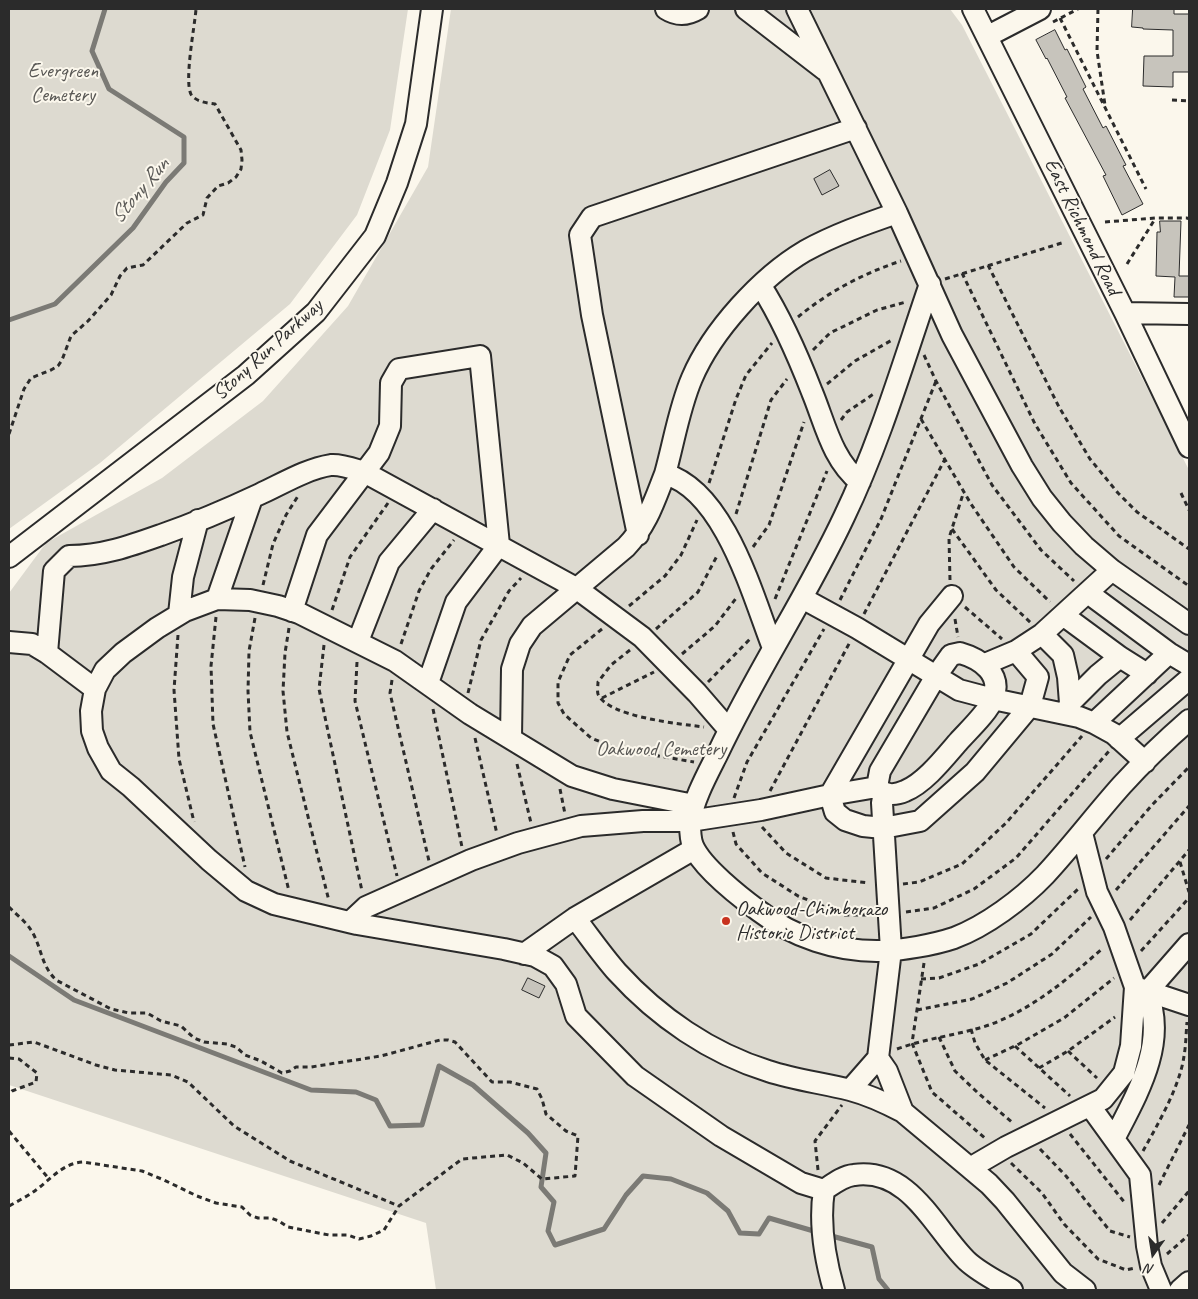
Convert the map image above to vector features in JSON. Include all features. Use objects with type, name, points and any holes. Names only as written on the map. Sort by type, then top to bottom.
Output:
[{"type":"street","name":"Stony Run Parkway","points":[[9,557],[246,375],[316,312],[375,236],[397,183],[416,124],[432,9]]},
{"type":"street","points":[[666,9],[681,14],[692,13],[698,9]]},
{"type":"street","points":[[746,9],[828,72]]},
{"type":"street","points":[[797,9],[897,213],[952,335],[1032,482],[1062,523],[1084,546],[1112,570],[1189,624]]},
{"type":"street","name":"East Richmond Road","points":[[973,9],[1187,437]]},
{"type":"street","points":[[988,36],[1040,9]]},
{"type":"street","points":[[638,535],[592,315],[580,235],[592,217],[856,128]]},
{"type":"street","points":[[511,738],[512,669],[520,644],[532,626],[626,548],[638,535],[649,517],[665,474],[685,398],[700,361],[729,318],[761,286],[803,253],[851,229],[897,213]]},
{"type":"street","points":[[930,284],[890,406],[845,517],[729,730],[692,813],[690,839],[694,849],[712,871],[743,900],[762,914],[806,938],[840,947],[868,951],[891,950],[952,938],[983,924],[1044,877],[1123,784],[1189,720]]},
{"type":"street","points":[[761,286],[795,351],[832,443],[851,475],[860,482]]},
{"type":"street","points":[[1125,313],[1189,314]]},
{"type":"street","points":[[292,611],[317,534],[379,453],[390,426],[391,383],[399,369],[480,356],[499,545],[456,602],[428,683]]},
{"type":"street","points":[[48,653],[54,571],[69,556],[96,555],[123,548],[252,498],[313,470],[332,465],[364,472],[576,588],[642,637],[697,693],[729,730]]},
{"type":"street","points":[[665,474],[675,476],[704,500],[728,536],[749,581],[774,648]]},
{"type":"street","points":[[217,599],[252,498]]},
{"type":"street","points":[[358,641],[389,562],[433,509]]},
{"type":"street","points":[[179,614],[182,577],[198,520]]},
{"type":"street","points":[[986,664],[1016,651],[1042,634],[1112,570]]},
{"type":"street","points":[[1088,593],[1189,665]]},
{"type":"street","points":[[952,596],[929,624],[830,795],[835,812],[845,820],[863,826],[883,828],[920,822],[975,772],[1030,706],[1038,677]]},
{"type":"street","points":[[802,598],[857,628],[959,690],[993,700],[1030,706],[1068,708],[1101,725],[1145,762]]},
{"type":"street","points":[[692,813],[572,776],[470,714],[395,661],[358,641],[292,611],[250,600],[217,599],[179,614],[123,653],[105,670],[95,689],[91,711],[92,731],[98,748],[111,771],[246,891],[274,904],[342,920],[536,956],[553,966],[566,984],[576,1016],[635,1076],[721,1136],[801,1183],[842,1179],[854,1175],[869,1175],[894,1183],[909,1192],[925,1209],[968,1262],[1012,1290]]},
{"type":"street","points":[[1063,615],[1120,657],[1147,674]]},
{"type":"street","points":[[1042,634],[1062,655],[1096,677]]},
{"type":"street","points":[[9,642],[32,644],[48,653],[95,689]]},
{"type":"street","points":[[1016,651],[1038,677]]},
{"type":"street","points":[[1094,722],[1169,652]]},
{"type":"street","points":[[342,920],[366,907],[465,862],[534,838],[581,826],[644,821],[692,813],[761,810],[830,795],[880,790],[898,794],[908,790],[941,762],[993,700],[996,686],[986,664],[960,653],[951,656],[936,676],[880,771],[880,790],[891,950],[886,1071],[903,1112]]},
{"type":"street","points":[[1062,655],[1068,676],[1068,708]]},
{"type":"street","points":[[1068,708],[1096,677],[1120,657]]},
{"type":"street","points":[[1038,677],[1096,677]]},
{"type":"street","points":[[1119,739],[1189,679]]},
{"type":"street","points":[[970,1168],[1028,1136],[1103,1099],[1124,1073],[1131,1046],[1138,994],[1117,936],[1097,892],[1082,833]]},
{"type":"street","points":[[524,954],[575,918],[694,849]]},
{"type":"street","points":[[575,918],[616,970],[635,990],[657,1010],[703,1042],[737,1059],[768,1071],[812,1083],[847,1097],[887,1104],[903,1112],[989,1184],[1063,1273],[1085,1290]]},
{"type":"street","points":[[1138,994],[1189,944]]},
{"type":"street","points":[[1138,994],[1188,1005]]},
{"type":"street","points":[[1114,1139],[1150,1062],[1154,1024],[1152,1004],[1138,994]]},
{"type":"street","points":[[847,1097],[887,1054]]},
{"type":"street","points":[[1087,1107],[1114,1139],[1140,1175],[1146,1233],[1152,1266],[1161,1290]]},
{"type":"street","points":[[821,1181],[822,1223],[834,1290]]},
{"type":"street","points":[[1180,1290],[1189,1282]]},
{"type":"path","points":[[9,434],[24,389],[31,378],[58,366],[71,336],[88,321],[111,295],[120,276],[127,268],[143,265],[187,223],[203,215],[208,198],[218,186],[228,183],[236,177],[241,169],[241,150],[214,104],[202,102],[192,96],[189,87],[190,56],[196,9]]},
{"type":"path","points":[[1098,9],[1097,51],[1105,108]]},
{"type":"path","points":[[1060,18],[1146,189]]},
{"type":"path","points":[[1172,100],[1189,100]]},
{"type":"path","points":[[1127,264],[1156,218]]},
{"type":"path","points":[[1105,222],[1156,218],[1189,219]]},
{"type":"path","points":[[930,284],[1065,242]]},
{"type":"path","points":[[988,265],[1059,406],[1090,459],[1118,494],[1137,512],[1189,549]]},
{"type":"path","points":[[962,273],[1035,424],[1071,484],[1120,536],[1189,586]]},
{"type":"path","points":[[914,334],[936,381],[992,484],[1040,550],[1088,593]]},
{"type":"path","points":[[697,693],[764,625],[817,498],[832,443],[848,412],[878,392]]},
{"type":"path","points":[[921,419],[964,492],[1014,567],[1063,615]]},
{"type":"path","points":[[294,909],[250,732],[249,651],[258,602],[274,544],[286,516],[313,470]]},
{"type":"path","points":[[366,907],[319,689],[327,626],[350,557],[397,490]]},
{"type":"path","points":[[960,653],[952,596],[949,538],[964,492]]},
{"type":"path","points":[[1181,493],[1189,510]]},
{"type":"path","points":[[952,529],[996,590],[1042,634]]},
{"type":"path","points":[[500,850],[466,702],[481,640],[509,592],[534,564]]},
{"type":"path","points":[[602,698],[670,665],[715,626],[749,581]]},
{"type":"path","points":[[952,596],[1016,651]]},
{"type":"path","points":[[217,599],[211,666],[213,724],[250,893]]},
{"type":"path","points":[[292,611],[285,653],[283,691],[287,732],[342,920]]},
{"type":"path","points":[[179,614],[174,690],[179,759],[194,824]]},
{"type":"path","points":[[358,641],[355,701],[400,891]]},
{"type":"path","points":[[428,683],[465,862]]},
{"type":"path","points":[[511,738],[534,838]]},
{"type":"path","points":[[555,766],[568,829]]},
{"type":"path","points":[[921,980],[939,978],[980,964],[1030,934],[1092,876],[1152,804],[1189,767]]},
{"type":"path","points":[[917,1010],[972,999],[1007,983],[1052,954],[1103,905],[1189,806]]},
{"type":"path","points":[[887,1054],[912,1043],[989,1025],[1024,1009],[1067,980],[1117,936],[1189,850]]},
{"type":"path","points":[[1180,862],[1189,892]]},
{"type":"path","points":[[986,1060],[1064,1018],[1128,967],[1189,898]]},
{"type":"path","points":[[9,907],[31,929],[50,974],[65,985],[111,1009],[128,1014],[147,1013],[161,1021],[181,1026],[194,1038],[204,1042],[227,1044],[282,1073],[296,1067],[382,1056],[440,1040],[448,1040],[455,1042],[492,1082],[510,1082],[537,1088],[546,1114],[566,1131],[578,1136],[575,1176],[542,1179],[523,1163],[507,1155],[462,1160],[399,1206],[384,1230],[359,1239],[348,1235],[329,1235],[288,1227],[271,1218],[258,1218],[250,1215],[242,1207],[216,1203],[197,1196],[142,1171],[83,1162],[75,1162],[62,1168],[36,1190],[9,1206]]},
{"type":"path","points":[[1039,1068],[1068,1051],[1138,994]]},
{"type":"path","points":[[1134,1167],[1160,1121],[1179,1076],[1184,1057],[1188,1005]]},
{"type":"path","points":[[971,1029],[975,1043],[986,1060],[1060,1121],[1126,1204],[1134,1207],[1142,1202],[1158,1185],[1189,1126]]},
{"type":"path","points":[[939,1037],[955,1071],[978,1094],[1028,1136],[1066,1176],[1110,1231],[1128,1238],[1146,1233],[1160,1225],[1189,1191]]},
{"type":"path","points":[[9,1045],[34,1042],[106,1068],[171,1075],[188,1082],[234,1126],[290,1161],[399,1206]]},
{"type":"path","points":[[1015,1046],[1087,1107]]},
{"type":"path","points":[[1068,1051],[1110,1090]]},
{"type":"path","points":[[9,1058],[19,1059],[38,1073],[36,1082],[12,1091],[9,1094]]},
{"type":"path","points":[[821,1181],[814,1145],[847,1097]]},
{"type":"path","points":[[9,1131],[49,1179]]},
{"type":"green space","name":"Evergreen Cemetery","points":[[9,9],[408,9],[390,130],[357,215],[290,304],[100,463],[9,529]]},
{"type":"green space","name":"Oakwood Cemetery","points":[[451,9],[950,9],[962,25],[1189,470],[1189,1290],[436,1290],[426,1223],[9,1085],[9,593],[46,543],[162,478],[263,401],[348,306],[428,167]]},
{"type":"building","points":[[1133,9],[1174,9],[1174,14],[1189,14],[1189,72],[1173,72],[1173,87],[1143,86],[1144,56],[1173,56],[1173,30],[1132,27]]},
{"type":"building","points":[[1055,30],[1086,87],[1083,89],[1103,128],[1106,126],[1126,165],[1123,166],[1143,204],[1122,215],[1103,176],[1106,175],[1036,40]]},
{"type":"building","points":[[830,170],[839,186],[822,195],[814,179]]},
{"type":"building","points":[[1160,221],[1181,221],[1179,276],[1189,276],[1189,297],[1174,297],[1175,277],[1156,276],[1157,232],[1160,232]]},
{"type":"building","points":[[528,978],[545,986],[539,998],[522,990]]},
{"type":"waterway","name":"Stony Run","points":[[9,320],[55,304],[133,228],[166,182],[184,163],[184,137],[109,89],[92,51],[105,9]]},
{"type":"waterway","points":[[9,956],[74,1000],[311,1090],[356,1092],[376,1100],[390,1126],[422,1125],[439,1066],[473,1085],[528,1133],[546,1153],[541,1187],[554,1202],[548,1231],[555,1245],[604,1229],[626,1195],[643,1176],[671,1179],[707,1193],[728,1211],[740,1233],[759,1234],[769,1218],[817,1232]]},
{"type":"waterway","points":[[828,1235],[872,1247],[879,1279],[888,1290]]},
{"type":"place","name":"Oakwood-Chimborazo Historic District","points":[[726,921]]}]
